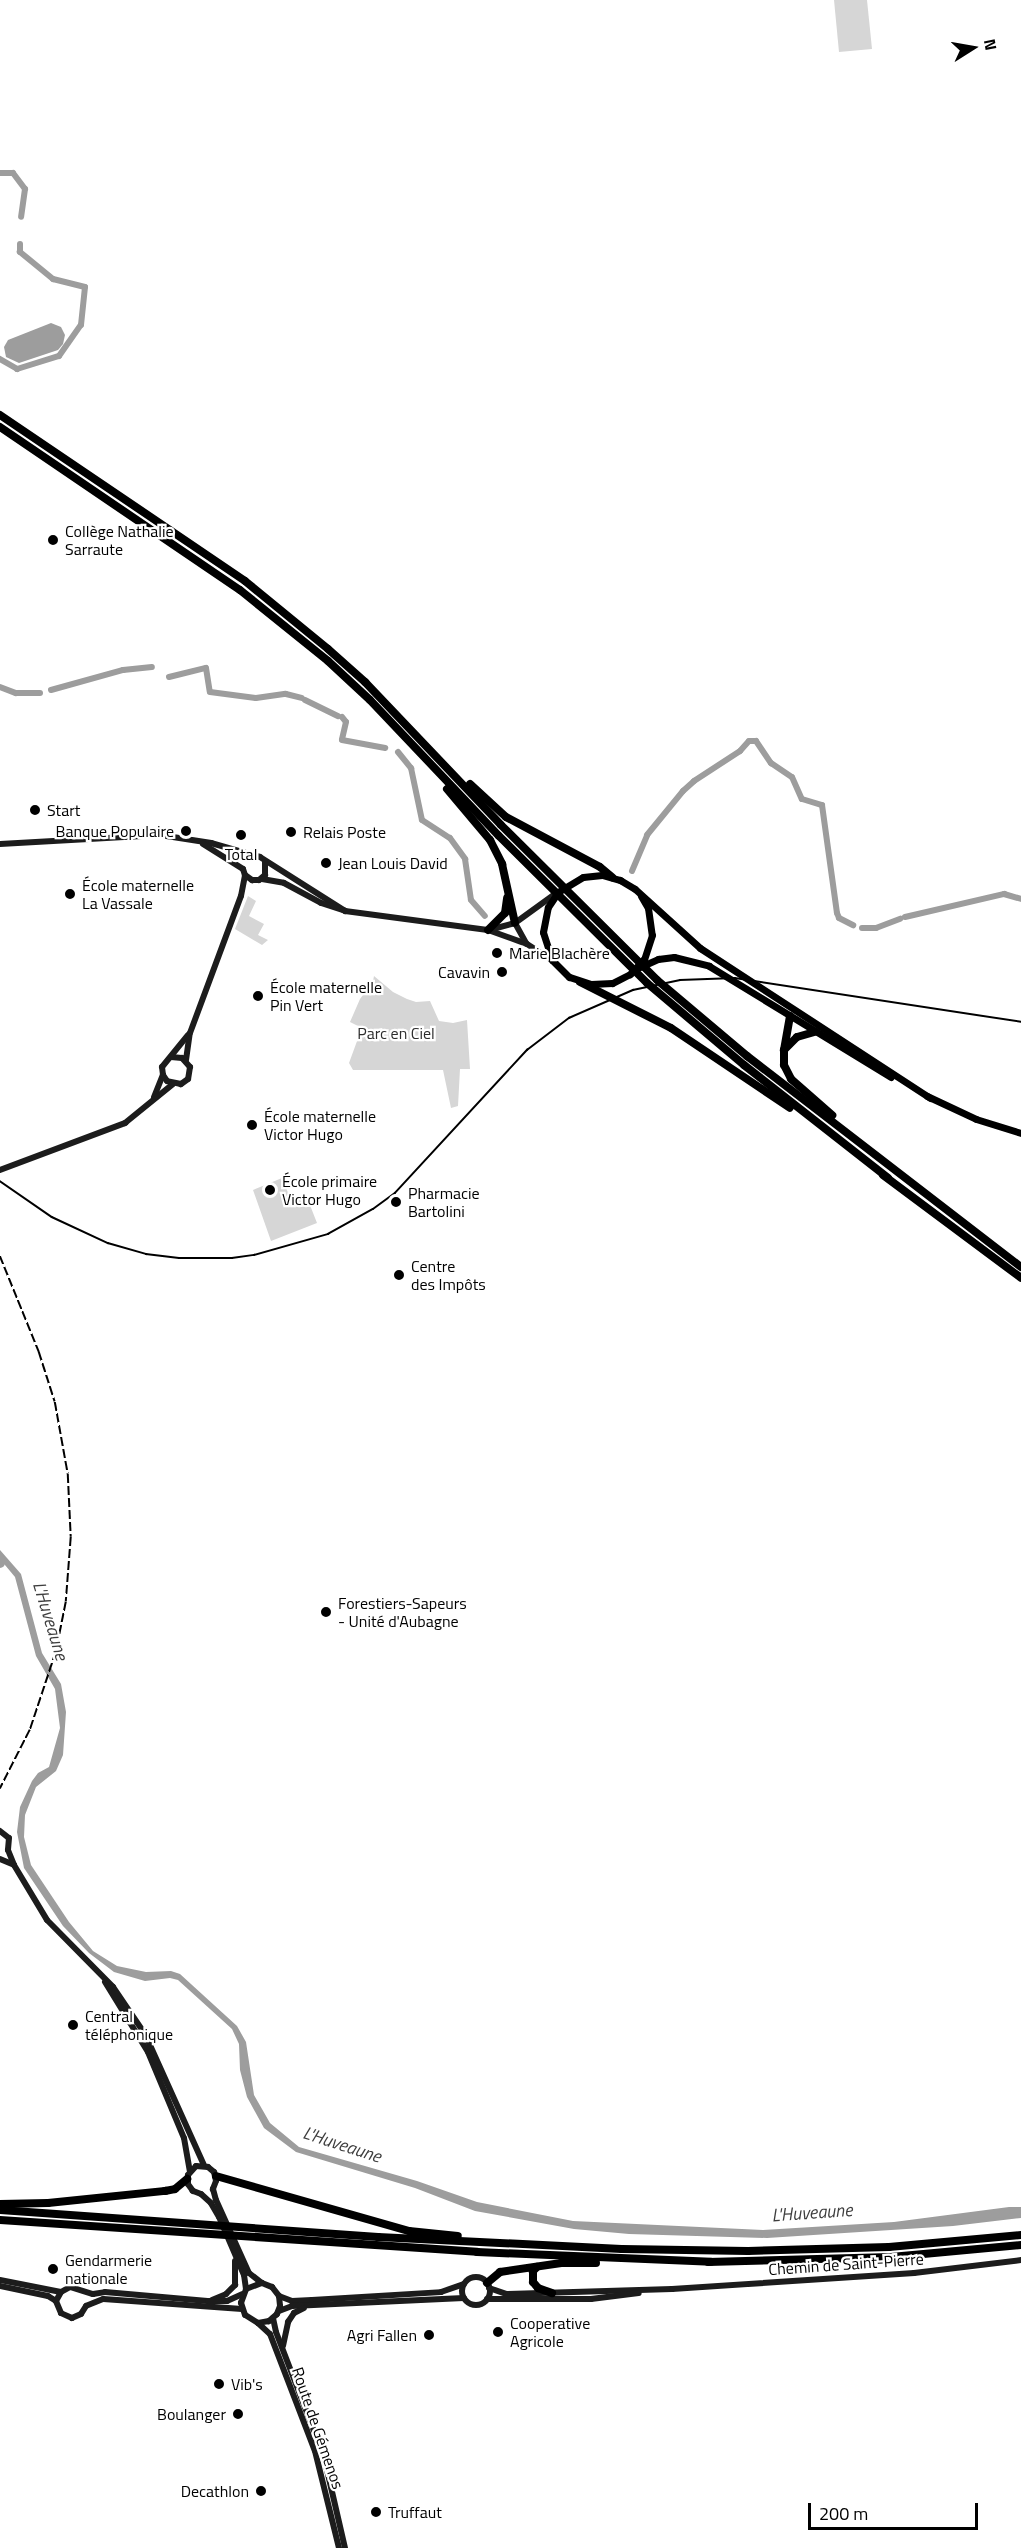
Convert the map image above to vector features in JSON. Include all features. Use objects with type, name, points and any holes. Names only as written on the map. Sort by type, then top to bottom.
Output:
[{"type":"highway","points":[[0,415],[245,581],[365,682],[574,899],[657,980],[747,1056],[1021,1267]]},
{"type":"highway","points":[[0,427],[240,590],[328,661],[391,722],[507,844],[647,983],[888,1178]]},
{"type":"highway","points":[[391,722],[490,840],[502,864],[515,923]]},
{"type":"highway","points":[[422,741],[506,816],[600,867],[612,877]]},
{"type":"highway","points":[[488,930],[505,913],[507,889]]},
{"type":"highway","points":[[580,982],[625,1002],[728,1064],[888,1178],[1021,1278]]},
{"type":"highway","points":[[790,1016],[784,1050],[784,1065],[792,1079],[919,1190]]},
{"type":"highway","points":[[784,1050],[797,1037],[815,1032]]},
{"type":"highway","points":[[0,2204],[48,2203],[165,2191],[175,2189],[188,2175]]},
{"type":"highway","points":[[216,2176],[409,2231],[566,2246]]},
{"type":"highway","points":[[0,2210],[378,2237],[748,2252],[890,2247],[1021,2235]]},
{"type":"highway","points":[[0,2220],[520,2254],[711,2262]]},
{"type":"highway","points":[[488,2286],[500,2272],[561,2263],[891,2257],[1021,2246]]},
{"type":"highway","points":[[537,2267],[533,2271],[533,2282],[538,2288],[552,2293]]},
{"type":"main road","points":[[0,844],[146,835],[224,846],[265,861],[345,911]]},
{"type":"main road","points":[[196,841],[259,880],[284,883],[321,903],[345,911],[488,930],[527,944],[580,982]]},
{"type":"main road","points":[[0,1170],[125,1124],[173,1084],[181,1084],[188,1079],[190,1071],[186,1060],[190,1033],[242,896],[246,861],[252,857]]},
{"type":"main road","points":[[242,896],[267,871],[265,861]]},
{"type":"main road","points":[[488,930],[515,923],[546,905],[558,892],[576,879],[593,875],[612,877],[628,884],[679,932],[732,969],[930,1098]]},
{"type":"main road","points":[[637,968],[649,949],[652,921],[641,896]]},
{"type":"main road","points":[[546,905],[543,932],[552,960]]},
{"type":"main road","points":[[515,923],[527,944]]},
{"type":"main road","points":[[600,989],[658,959],[685,958],[709,966],[815,1032],[930,1098],[976,1119],[1021,1133]]},
{"type":"main road","points":[[762,988],[783,1005],[790,1016]]},
{"type":"main road","points":[[153,1100],[163,1075],[164,1063],[190,1033]]},
{"type":"main road","points":[[171,1057],[186,1060]]},
{"type":"main road","points":[[163,1075],[173,1084]]},
{"type":"main road","points":[[0,1830],[9,1838],[8,1850],[14,1865],[47,1920],[102,1976],[146,2034],[204,2165],[212,2169],[216,2176],[213,2188],[221,2217],[244,2275],[245,2291],[242,2309],[248,2318],[258,2323],[273,2318],[279,2311],[292,2306],[464,2298],[474,2305],[487,2299],[488,2286],[476,2277],[465,2284],[441,2292],[292,2301],[279,2295],[272,2287],[262,2283],[249,2272],[235,2248]]},
{"type":"main road","points":[[8,1850],[0,1858],[14,1865]]},
{"type":"main road","points":[[102,1976],[148,2052],[184,2138],[188,2175],[193,2191],[201,2194],[221,2217]]},
{"type":"main road","points":[[188,2175],[204,2165]]},
{"type":"main road","points":[[201,2194],[213,2188]]},
{"type":"main road","points":[[208,2301],[226,2295],[235,2285],[235,2248]]},
{"type":"main road","name":"Chemin de Saint-Pierre","points":[[488,2286],[506,2294],[672,2289],[914,2273],[1021,2260]]},
{"type":"main road","points":[[0,2280],[61,2292],[70,2288],[83,2293],[105,2292],[208,2301],[227,2301],[262,2283]]},
{"type":"main road","points":[[464,2298],[465,2284]]},
{"type":"main road","points":[[0,2286],[48,2296],[56,2301],[61,2313],[68,2317],[77,2316],[86,2306],[106,2299],[242,2309]]},
{"type":"main road","name":"Chemin de Saint-Pierre","points":[[487,2299],[591,2299],[672,2289]]},
{"type":"main road","points":[[56,2301],[61,2292]]},
{"type":"main road","points":[[83,2293],[86,2306]]},
{"type":"main road","points":[[279,2295],[279,2311]]},
{"type":"main road","points":[[283,2349],[288,2322],[301,2309],[315,2305]]},
{"type":"main road","name":"Route de Gémenos","points":[[273,2318],[321,2449],[336,2499],[345,2548]]},
{"type":"main road","name":"Route de Gémenos","points":[[258,2323],[270,2334],[315,2451],[339,2548]]},
{"type":"green space","points":[[834,0],[867,0],[872,49],[839,52]]},
{"type":"green space","points":[[248,896],[256,901],[249,916],[264,924],[258,935],[268,940],[262,945],[235,929]]},
{"type":"green space","name":"Parc en Ciel","points":[[374,976],[393,992],[407,999],[416,1002],[430,1001],[439,1021],[453,1023],[467,1020],[470,1069],[460,1069],[458,1106],[451,1108],[443,1070],[353,1070],[349,1063],[360,1033],[358,1026],[350,1022],[360,999],[372,986]]},
{"type":"green space","points":[[282,1178],[291,1200],[306,1195],[317,1223],[271,1241],[253,1190]]},
{"type":"shaded area","points":[[51,323],[61,327],[65,335],[63,344],[58,350],[19,363],[6,357],[4,347],[8,340]]},
{"type":"shaded area","points":[[0,1550],[21,1574],[42,1653],[61,1684],[66,1712],[63,1755],[56,1771],[36,1787],[25,1815],[24,1837],[31,1865],[69,1922],[93,1951],[117,1966],[146,1972],[171,1971],[180,1974],[237,2026],[246,2042],[254,2095],[270,2123],[299,2147],[417,2181],[477,2202],[573,2221],[763,2230],[894,2222],[1009,2207],[1021,2207],[1021,2218],[953,2226],[767,2238],[629,2234],[574,2229],[475,2211],[415,2188],[296,2152],[264,2128],[247,2097],[240,2070],[239,2044],[232,2029],[178,1980],[170,1978],[145,1981],[114,1972],[89,1953],[63,1926],[24,1868],[17,1832],[20,1807],[32,1781],[38,1773],[49,1767],[60,1728],[55,1689],[36,1656],[15,1577],[0,1559]]},
{"type":"waterway","points":[[0,173],[13,173],[25,189],[21,217]]},
{"type":"waterway","points":[[0,359],[17,369],[59,356],[81,325],[85,287],[53,279],[20,252],[20,244]]},
{"type":"waterway","points":[[51,690],[123,670],[152,667]]},
{"type":"waterway","points":[[169,677],[206,668],[210,692],[256,698],[286,694],[302,698]]},
{"type":"waterway","points":[[0,687],[16,693],[40,693]]},
{"type":"waterway","points":[[305,700],[338,716]]},
{"type":"waterway","points":[[342,717],[346,722],[342,740],[385,748]]},
{"type":"waterway","points":[[632,871],[647,835],[683,791],[694,781],[740,751],[749,741],[756,741],[771,763],[792,777],[802,799],[822,805],[837,913],[839,918],[853,925]]},
{"type":"waterway","points":[[398,752],[411,768],[422,820],[450,838],[465,859],[471,900],[485,916]]},
{"type":"waterway","points":[[905,917],[1004,894],[1021,899]]},
{"type":"waterway","points":[[862,928],[876,928],[900,919]]},
{"type":"tram line","points":[[0,1181],[52,1217],[108,1243],[146,1254],[179,1258],[232,1258],[254,1255],[328,1234],[373,1209],[395,1193],[527,1050],[569,1018],[633,990],[680,980],[735,978],[1021,1022]]},
{"type":"railway","points":[[0,1256],[39,1352],[55,1402],[68,1474],[71,1537],[66,1602],[56,1652],[30,1730],[0,1789]]},
{"type":"place","name":"Collège Nathalie Sarraute","points":[[53,540]]},
{"type":"place","name":"Start","points":[[35,810]]},
{"type":"place","name":"Banque Populaire","points":[[186,831]]},
{"type":"place","name":"Relais Poste","points":[[291,832]]},
{"type":"place","name":"Total","points":[[241,835]]},
{"type":"place","name":"Jean Louis David","points":[[326,863]]},
{"type":"place","name":"École maternelle La Vassale","points":[[70,894]]},
{"type":"place","name":"Marie Blachère","points":[[497,953]]},
{"type":"place","name":"Cavavin","points":[[502,972]]},
{"type":"place","name":"École maternelle Pin Vert","points":[[258,996]]},
{"type":"place","name":"École maternelle Victor Hugo","points":[[252,1125]]},
{"type":"place","name":"École primaire Victor Hugo","points":[[270,1190]]},
{"type":"place","name":"Pharmacie Bartolini","points":[[396,1202]]},
{"type":"place","name":"Centre des Impôts","points":[[399,1275]]},
{"type":"place","name":"Forestiers-Sapeurs - Unité d'Aubagne","points":[[326,1612]]},
{"type":"place","name":"Central téléphonique","points":[[73,2025]]},
{"type":"place","name":"Gendarmerie nationale","points":[[53,2269]]},
{"type":"place","name":"Cooperative Agricole","points":[[498,2332]]},
{"type":"place","name":"Agri Fallen","points":[[429,2335]]},
{"type":"place","name":"Vib's","points":[[219,2384]]},
{"type":"place","name":"Boulanger","points":[[238,2414]]},
{"type":"place","name":"Decathlon","points":[[261,2491]]},
{"type":"place","name":"Truffaut","points":[[376,2512]]},
{"type":"water label","name":"L'Huveaune","points":[[50,1621]]},
{"type":"water label","name":"L'Huveaune","points":[[342,2145]]},
{"type":"water label","name":"L'Huveaune","points":[[812,2213]]}]
